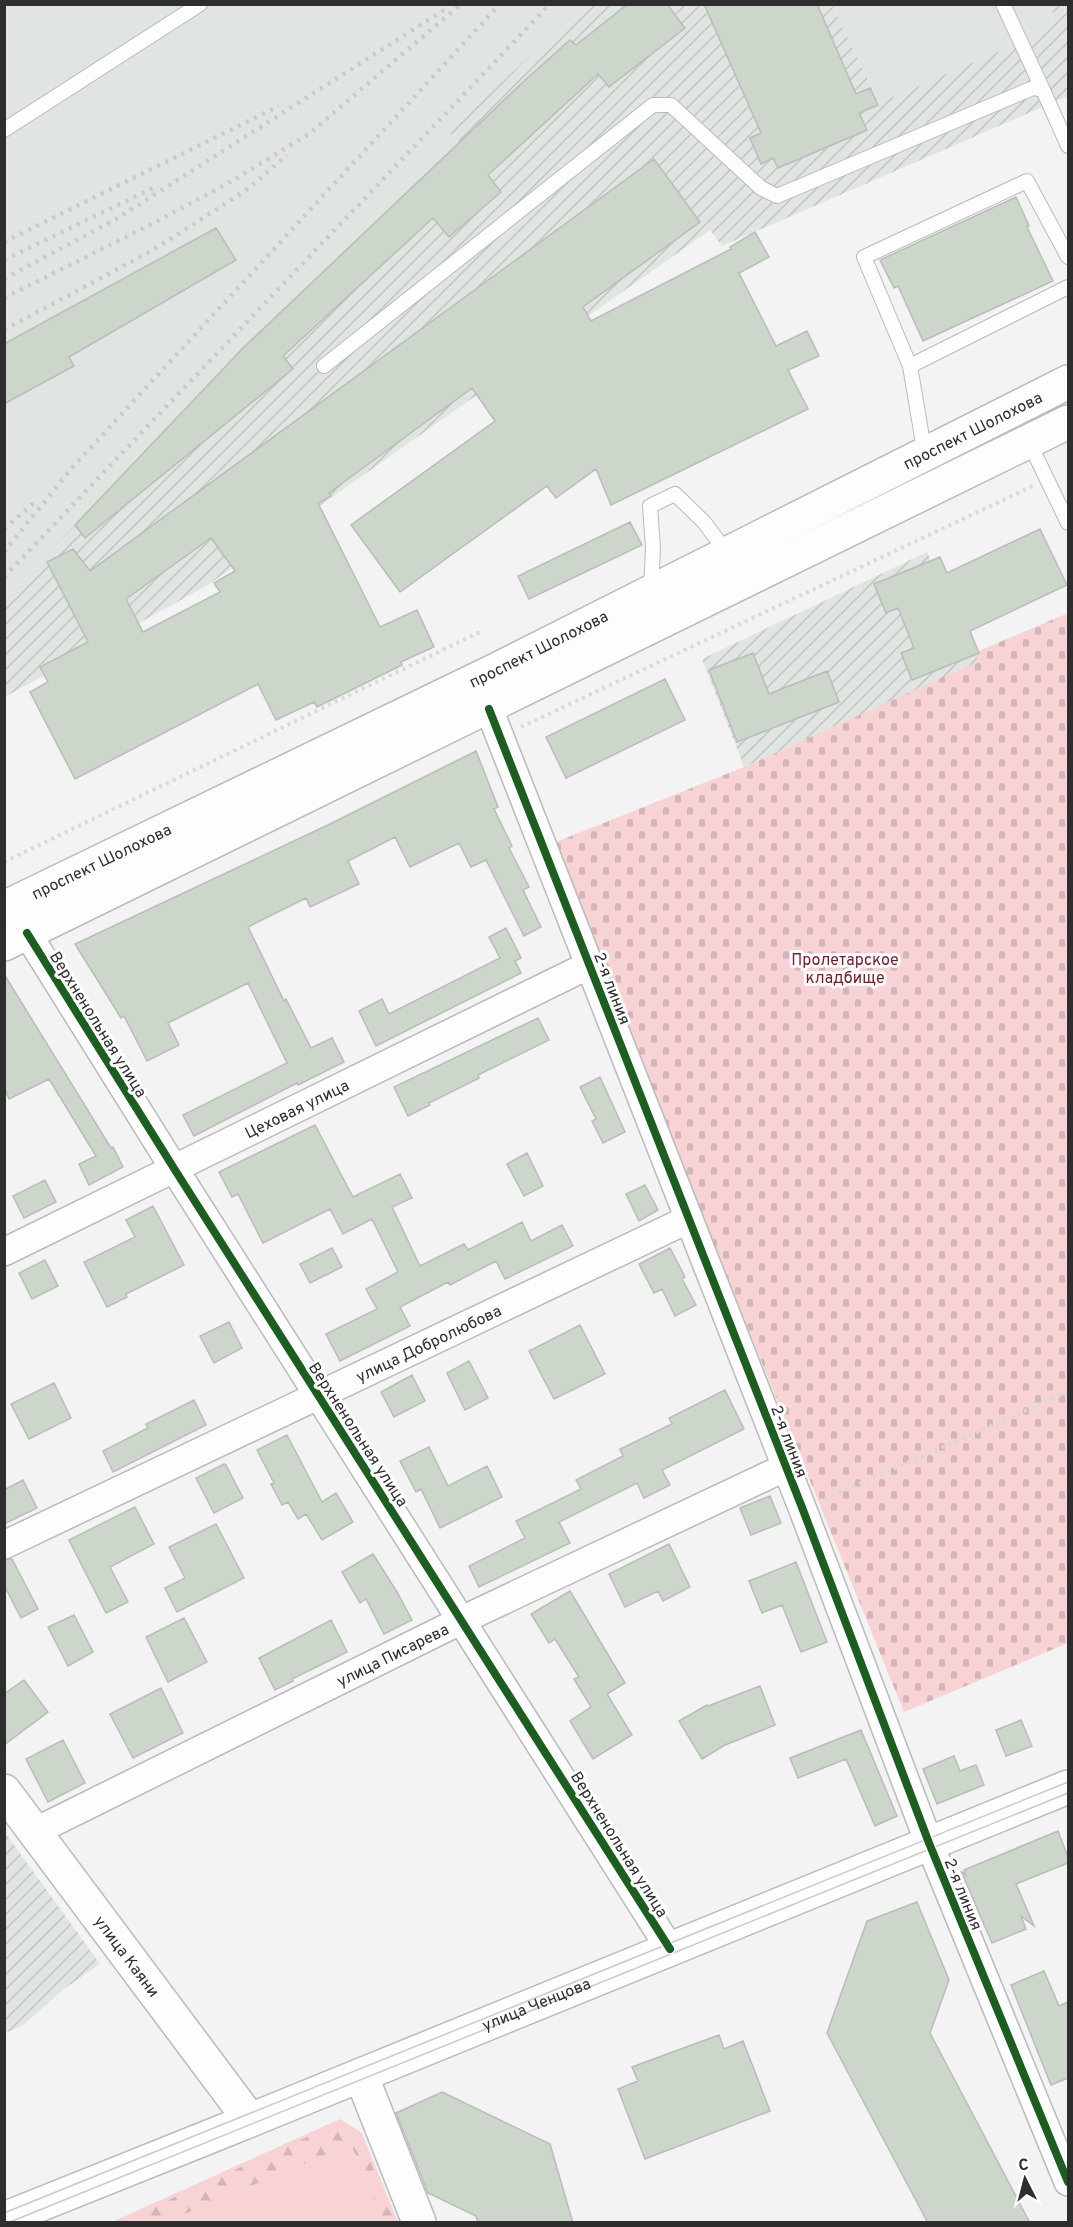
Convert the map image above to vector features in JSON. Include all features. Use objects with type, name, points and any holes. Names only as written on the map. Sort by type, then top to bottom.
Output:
[{"type":"main road","name":"проспект Шолохова","points":[[4,908],[496,670],[1068,382]]},
{"type":"main road","name":"проспект Шолохова","points":[[16,939],[489,709],[643,630],[1068,422]]},
{"type":"main road","name":"улица Ченцова","points":[[4,2219],[1068,1787]]},
{"type":"main road","name":"улица Каяни","points":[[4,1791],[250,2120]]},
{"type":"main road","points":[[360,2074],[419,2223]]},
{"type":"street","name":"2-я линия","points":[[489,709],[803,1510],[929,1844],[1068,2182]]},
{"type":"street","name":"Верхненольная улица","points":[[16,939],[175,1170],[670,1948]]},
{"type":"street","name":"Цеховая улица","points":[[4,1252],[589,965]]},
{"type":"street","name":"улица Добролюбова","points":[[4,1545],[689,1219]]},
{"type":"street","name":"улица Писарева","points":[[34,1832],[462,1620],[786,1467]]},
{"type":"lane","points":[[4,130],[200,4]]},
{"type":"lane","points":[[1003,4],[1068,146]]},
{"type":"lane","points":[[324,366],[652,105],[671,105],[761,188],[777,196],[1033,88],[1043,90]]},
{"type":"lane","points":[[925,455],[910,366],[864,257],[1027,181],[1068,257]]},
{"type":"lane","points":[[910,366],[1068,287]]},
{"type":"lane","points":[[1029,442],[1068,523]]},
{"type":"lane","points":[[651,591],[653,548],[650,506],[675,494],[704,522],[727,553]]},
{"type":"path","points":[[524,726],[1047,479]]},
{"type":"path","points":[[4,862],[482,631]]},
{"type":"path","points":[[803,1510],[1068,1392]]},
{"type":"shaded area","points":[[5,5],[594,5],[548,39],[450,132],[461,142],[75,525],[5,600]]},
{"type":"shaded area","points":[[594,5],[832,5],[879,103],[1051,29],[1053,5],[1068,5],[1068,96],[722,246],[710,230],[208,585],[5,697],[4,600],[75,525],[461,142],[449,132],[548,39]]},
{"type":"shaded area","points":[[832,5],[1053,5],[1051,29],[879,103]]},
{"type":"shaded area","points":[[927,552],[974,653],[980,661],[744,767],[702,659]]},
{"type":"shaded area","points":[[4,1831],[100,1964],[64,1989],[22,2026],[5,2033]]},
{"type":"green space","name":"Пролетарское кладбище","points":[[1068,613],[1068,1643],[904,1712],[551,844],[744,767],[979,661],[974,653]]},
{"type":"green space","points":[[340,2119],[362,2133],[398,2222],[112,2222]]},
{"type":"green space","points":[[338,2123],[359,2134],[395,2222],[384,2222],[351,2144],[165,2222],[120,2222]]},
{"type":"building","points":[[628,4],[667,4],[685,28],[609,87],[598,74],[488,175],[501,192],[449,237],[433,218],[283,356],[293,369],[85,538],[75,525],[242,349],[523,82],[570,40],[576,45]]},
{"type":"building","points":[[704,4],[817,4],[856,94],[870,88],[878,105],[859,113],[867,130],[778,168],[773,158],[761,164],[750,138],[761,133]]},
{"type":"building","points":[[654,159],[700,222],[583,307],[591,321],[731,249],[730,247],[755,232],[769,257],[739,273],[776,346],[807,331],[819,356],[788,370],[808,409],[611,505],[596,469],[556,498],[547,486],[400,592],[351,525],[495,421],[472,388],[329,493],[331,496],[318,503],[380,627],[417,610],[434,647],[317,707],[314,702],[276,720],[258,684],[75,779],[30,692],[48,682],[40,667],[88,642],[47,562],[73,549],[90,571]],"holes":[[[211,538],[235,571],[214,583],[220,592],[143,632],[126,599]]]},
{"type":"building","points":[[1016,197],[1029,226],[1027,227],[1053,281],[923,341],[898,286],[894,288],[880,260]]},
{"type":"building","points":[[216,228],[236,260],[69,357],[74,366],[4,404],[4,344]]},
{"type":"building","points":[[630,522],[642,545],[529,599],[518,576]]},
{"type":"building","points":[[1040,529],[1067,585],[970,631],[979,653],[912,680],[901,653],[914,648],[898,608],[886,613],[874,584],[940,557],[947,573]]},
{"type":"building","points":[[753,653],[769,694],[827,671],[839,702],[737,742],[709,670]]},
{"type":"building","points":[[665,679],[685,720],[566,778],[546,737]]},
{"type":"building","points":[[476,751],[498,807],[494,809],[512,846],[509,848],[529,887],[523,890],[541,927],[524,936],[486,860],[471,867],[459,843],[410,867],[395,837],[348,861],[359,884],[310,907],[306,898],[248,927],[284,1001],[286,999],[311,1048],[332,1038],[344,1062],[298,1085],[297,1083],[194,1136],[183,1115],[287,1063],[248,983],[168,1023],[179,1045],[147,1061],[124,1016],[121,1018],[75,944],[330,824]]},
{"type":"building","points":[[506,928],[521,958],[515,961],[521,973],[376,1046],[359,1011],[382,999],[389,1014],[500,958],[489,937]]},
{"type":"building","points":[[4,974],[111,1148],[113,1147],[123,1167],[89,1185],[79,1164],[96,1156],[49,1079],[9,1099],[4,1087]]},
{"type":"building","points":[[538,1018],[549,1040],[478,1075],[479,1078],[408,1116],[394,1087]]},
{"type":"building","points":[[600,1077],[625,1132],[603,1143],[592,1121],[596,1119],[580,1087]]},
{"type":"building","points":[[315,1125],[353,1197],[400,1174],[412,1198],[392,1207],[420,1266],[464,1244],[468,1250],[522,1222],[531,1241],[562,1225],[573,1246],[505,1279],[496,1261],[450,1285],[448,1282],[400,1307],[410,1326],[340,1361],[326,1334],[377,1309],[366,1289],[398,1272],[372,1219],[343,1234],[330,1209],[263,1243],[238,1194],[232,1197],[219,1172]]},
{"type":"building","points":[[527,1153],[543,1186],[524,1196],[507,1164]]},
{"type":"building","points":[[45,1180],[56,1202],[24,1218],[13,1196]]},
{"type":"building","points":[[645,1185],[658,1210],[639,1221],[626,1194]]},
{"type":"building","points":[[153,1206],[184,1265],[126,1294],[127,1297],[107,1307],[84,1262],[135,1237],[126,1220]]},
{"type":"building","points":[[332,1248],[342,1267],[310,1283],[300,1264]]},
{"type":"building","points":[[670,1248],[685,1277],[682,1279],[696,1305],[675,1316],[662,1289],[654,1293],[639,1264]]},
{"type":"building","points":[[45,1260],[58,1286],[32,1299],[19,1273]]},
{"type":"building","points":[[229,1322],[242,1348],[214,1363],[200,1336]]},
{"type":"building","points":[[580,1325],[605,1374],[554,1399],[529,1351]]},
{"type":"building","points":[[469,1361],[488,1398],[465,1410],[447,1373]]},
{"type":"building","points":[[412,1375],[425,1401],[394,1417],[381,1392]]},
{"type":"building","points":[[54,1383],[71,1418],[29,1439],[11,1404]]},
{"type":"building","points":[[725,1390],[744,1429],[662,1470],[670,1485],[644,1498],[637,1483],[559,1522],[570,1543],[479,1587],[469,1566],[525,1538],[516,1521],[581,1489],[576,1480],[623,1456],[620,1449],[672,1424],[669,1418]]},
{"type":"building","points":[[194,1400],[206,1425],[113,1472],[103,1451],[148,1428],[146,1424]]},
{"type":"building","points":[[287,1435],[322,1502],[336,1493],[353,1522],[322,1540],[306,1514],[298,1519],[288,1502],[282,1505],[271,1484],[274,1483],[257,1450]]},
{"type":"building","points":[[429,1447],[448,1486],[487,1466],[502,1497],[440,1528],[421,1489],[416,1492],[400,1461]]},
{"type":"building","points":[[224,1464],[243,1498],[214,1513],[196,1478]]},
{"type":"building","points":[[23,1480],[37,1508],[4,1524],[4,1490]]},
{"type":"building","points":[[770,1496],[781,1523],[751,1535],[740,1508]]},
{"type":"building","points":[[135,1507],[154,1544],[110,1567],[128,1602],[106,1613],[69,1540]]},
{"type":"building","points":[[216,1524],[244,1578],[177,1612],[165,1588],[185,1578],[169,1547]]},
{"type":"building","points":[[669,1544],[690,1587],[663,1601],[658,1591],[625,1607],[609,1574]]},
{"type":"building","points":[[373,1554],[412,1620],[384,1634],[366,1599],[360,1603],[342,1572]]},
{"type":"building","points":[[12,1559],[38,1609],[21,1618],[4,1585],[4,1560]]},
{"type":"building","points":[[796,1562],[827,1642],[801,1652],[782,1605],[762,1613],[749,1581]]},
{"type":"building","points":[[570,1591],[625,1683],[607,1694],[632,1735],[593,1759],[570,1721],[591,1707],[574,1679],[579,1677],[555,1639],[549,1643],[531,1614]]},
{"type":"building","points":[[74,1615],[93,1652],[68,1666],[48,1627]]},
{"type":"building","points":[[184,1618],[207,1662],[168,1682],[146,1637]]},
{"type":"building","points":[[331,1620],[347,1652],[275,1690],[259,1658]]},
{"type":"building","points":[[24,1680],[48,1712],[4,1745],[4,1694]]},
{"type":"building","points":[[760,1686],[775,1725],[725,1745],[702,1759],[679,1721],[707,1705]]},
{"type":"building","points":[[161,1688],[183,1733],[133,1758],[110,1714]]},
{"type":"building","points":[[1021,1720],[1032,1746],[1006,1756],[996,1730]]},
{"type":"building","points":[[861,1730],[897,1816],[875,1826],[846,1759],[798,1778],[790,1758]]},
{"type":"building","points":[[63,1740],[85,1783],[48,1802],[26,1759]]},
{"type":"building","points":[[954,1756],[960,1771],[976,1765],[984,1785],[937,1804],[923,1769]]},
{"type":"building","points":[[1058,1831],[1068,1863],[1016,1884],[1034,1926],[1021,1916],[1026,1929],[992,1943],[961,1871],[966,1875],[964,1870]]},
{"type":"building","points":[[917,1902],[949,1980],[930,2033],[1030,2223],[928,2223],[827,2033],[867,1921]]},
{"type":"building","points":[[1044,1971],[1059,2006],[1068,2002],[1068,2078],[1051,2085],[1011,1985]]},
{"type":"building","points":[[719,2035],[724,2049],[743,2041],[770,2111],[645,2159],[618,2089],[638,2081],[632,2067]]},
{"type":"building","points":[[442,2092],[550,2144],[573,2223],[478,2223],[476,2216],[428,2193],[396,2113]]},
{"type":"tram line","points":[[4,2213],[1068,1782]]},
{"type":"tram line","points":[[10,2222],[1068,1793]]},
{"type":"railway","points":[[4,298],[227,184],[309,134],[461,4]]},
{"type":"railway","points":[[4,552],[71,469],[500,4]]},
{"type":"railway","points":[[4,577],[550,4]]},
{"type":"railway","points":[[4,279],[118,218],[447,8]]},
{"type":"railway","points":[[4,242],[279,106]]},
{"type":"railway","points":[[4,330],[153,250],[248,189],[287,155]]},
{"type":"railway","points":[[4,260],[153,188]]},
{"type":"railway","points":[[4,529],[36,501]]},
{"type":"cycle path","points":[[489,709],[803,1510],[929,1843],[1068,2182]]},
{"type":"cycle path","points":[[27,933],[670,1949]]}]
